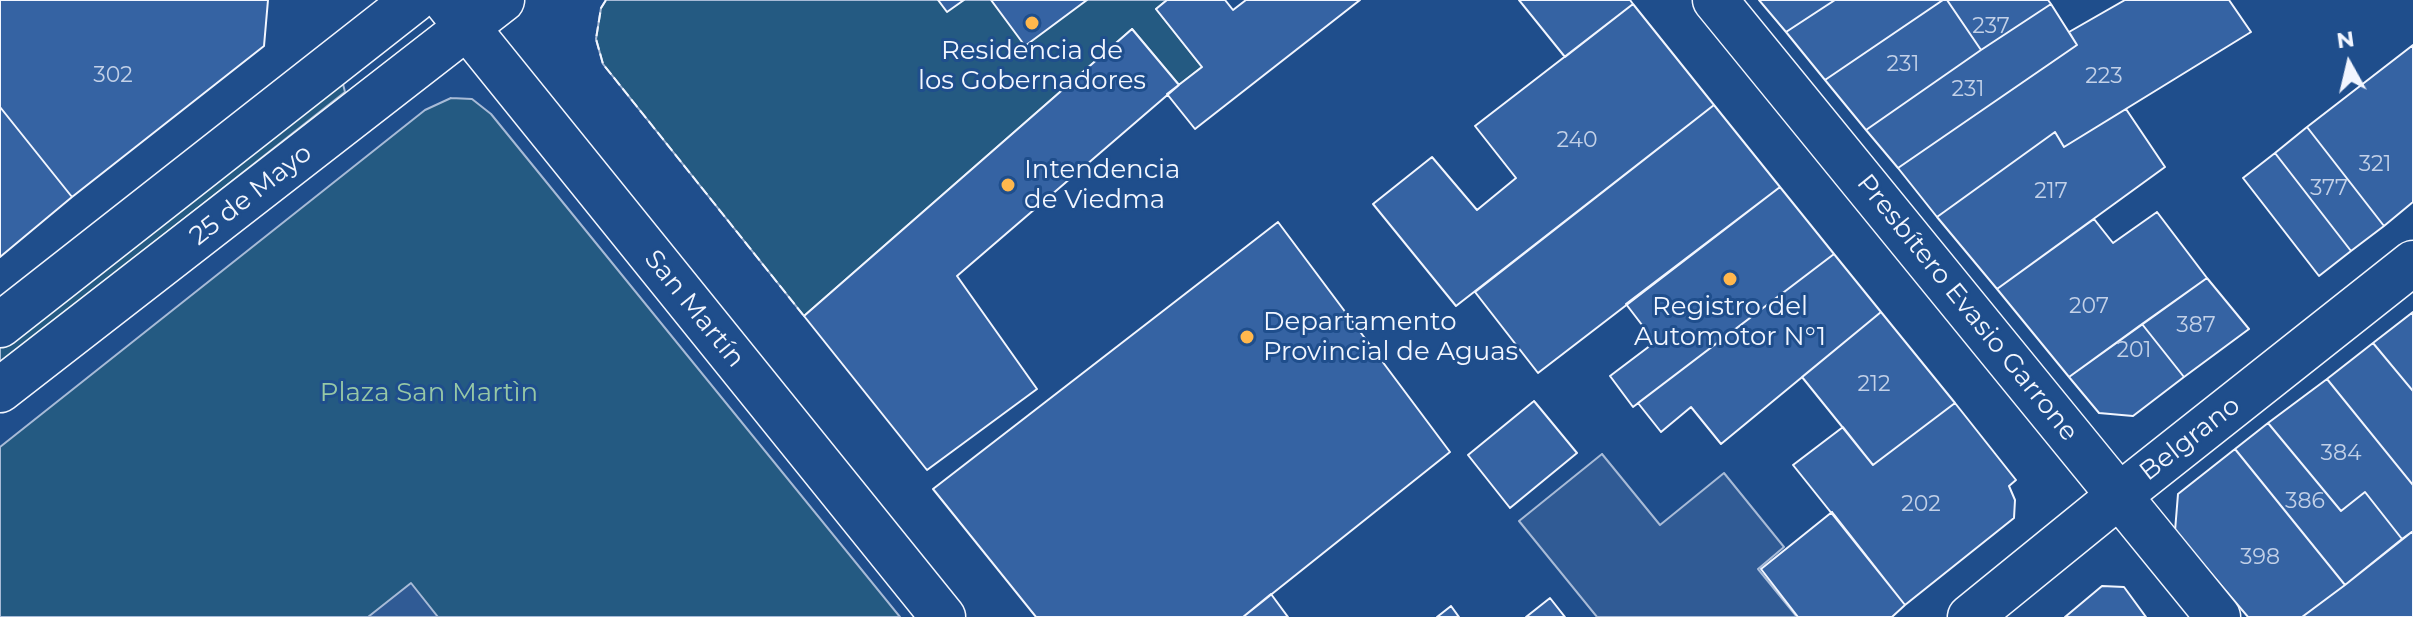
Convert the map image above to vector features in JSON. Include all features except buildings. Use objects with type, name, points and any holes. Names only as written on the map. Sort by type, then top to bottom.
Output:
[{"type":"main road","name":"25 de Mayo","points":[[0,325],[414,0]]},
{"type":"main road","name":"25 de Mayo","points":[[0,390],[457,14],[502,0]]},
{"type":"main road","name":"Presbítero Evasio Garrone","points":[[1715,0],[2218,617]]},
{"type":"main road","name":"San Martín","points":[[457,14],[943,617]]},
{"type":"main road","name":"Belgrano","points":[[1970,617],[2413,263]]},
{"type":"green space","points":[[606,0],[1167,0],[1156,9],[1202,67],[1179,85],[1132,29],[804,316],[603,64],[596,39],[601,8]]},
{"type":"green space","points":[[337,83],[343,84],[345,92],[0,364],[0,348]]},
{"type":"green space","name":"Plaza San Martìn","points":[[451,98],[472,99],[491,114],[900,617],[0,617],[0,447],[425,110]]},
{"type":"shaded area","points":[[1602,454],[1660,525],[1724,473],[1784,547],[1758,569],[1797,617],[1597,617],[1519,521]]},
{"type":"shaded area","points":[[411,583],[438,617],[368,617]]},
{"type":"fence","points":[[606,0],[601,8],[596,39],[603,64],[804,316]]},
{"type":"place","name":"Residencia de los Gobernadores","points":[[1032,23]]},
{"type":"place","name":"Intendencia de Viedma","points":[[1008,185]]},
{"type":"place","name":"Registro del Automotor N°1","points":[[1730,279]]},
{"type":"place","name":"Departamento Provincial de Aguas","points":[[1247,337]]}]
